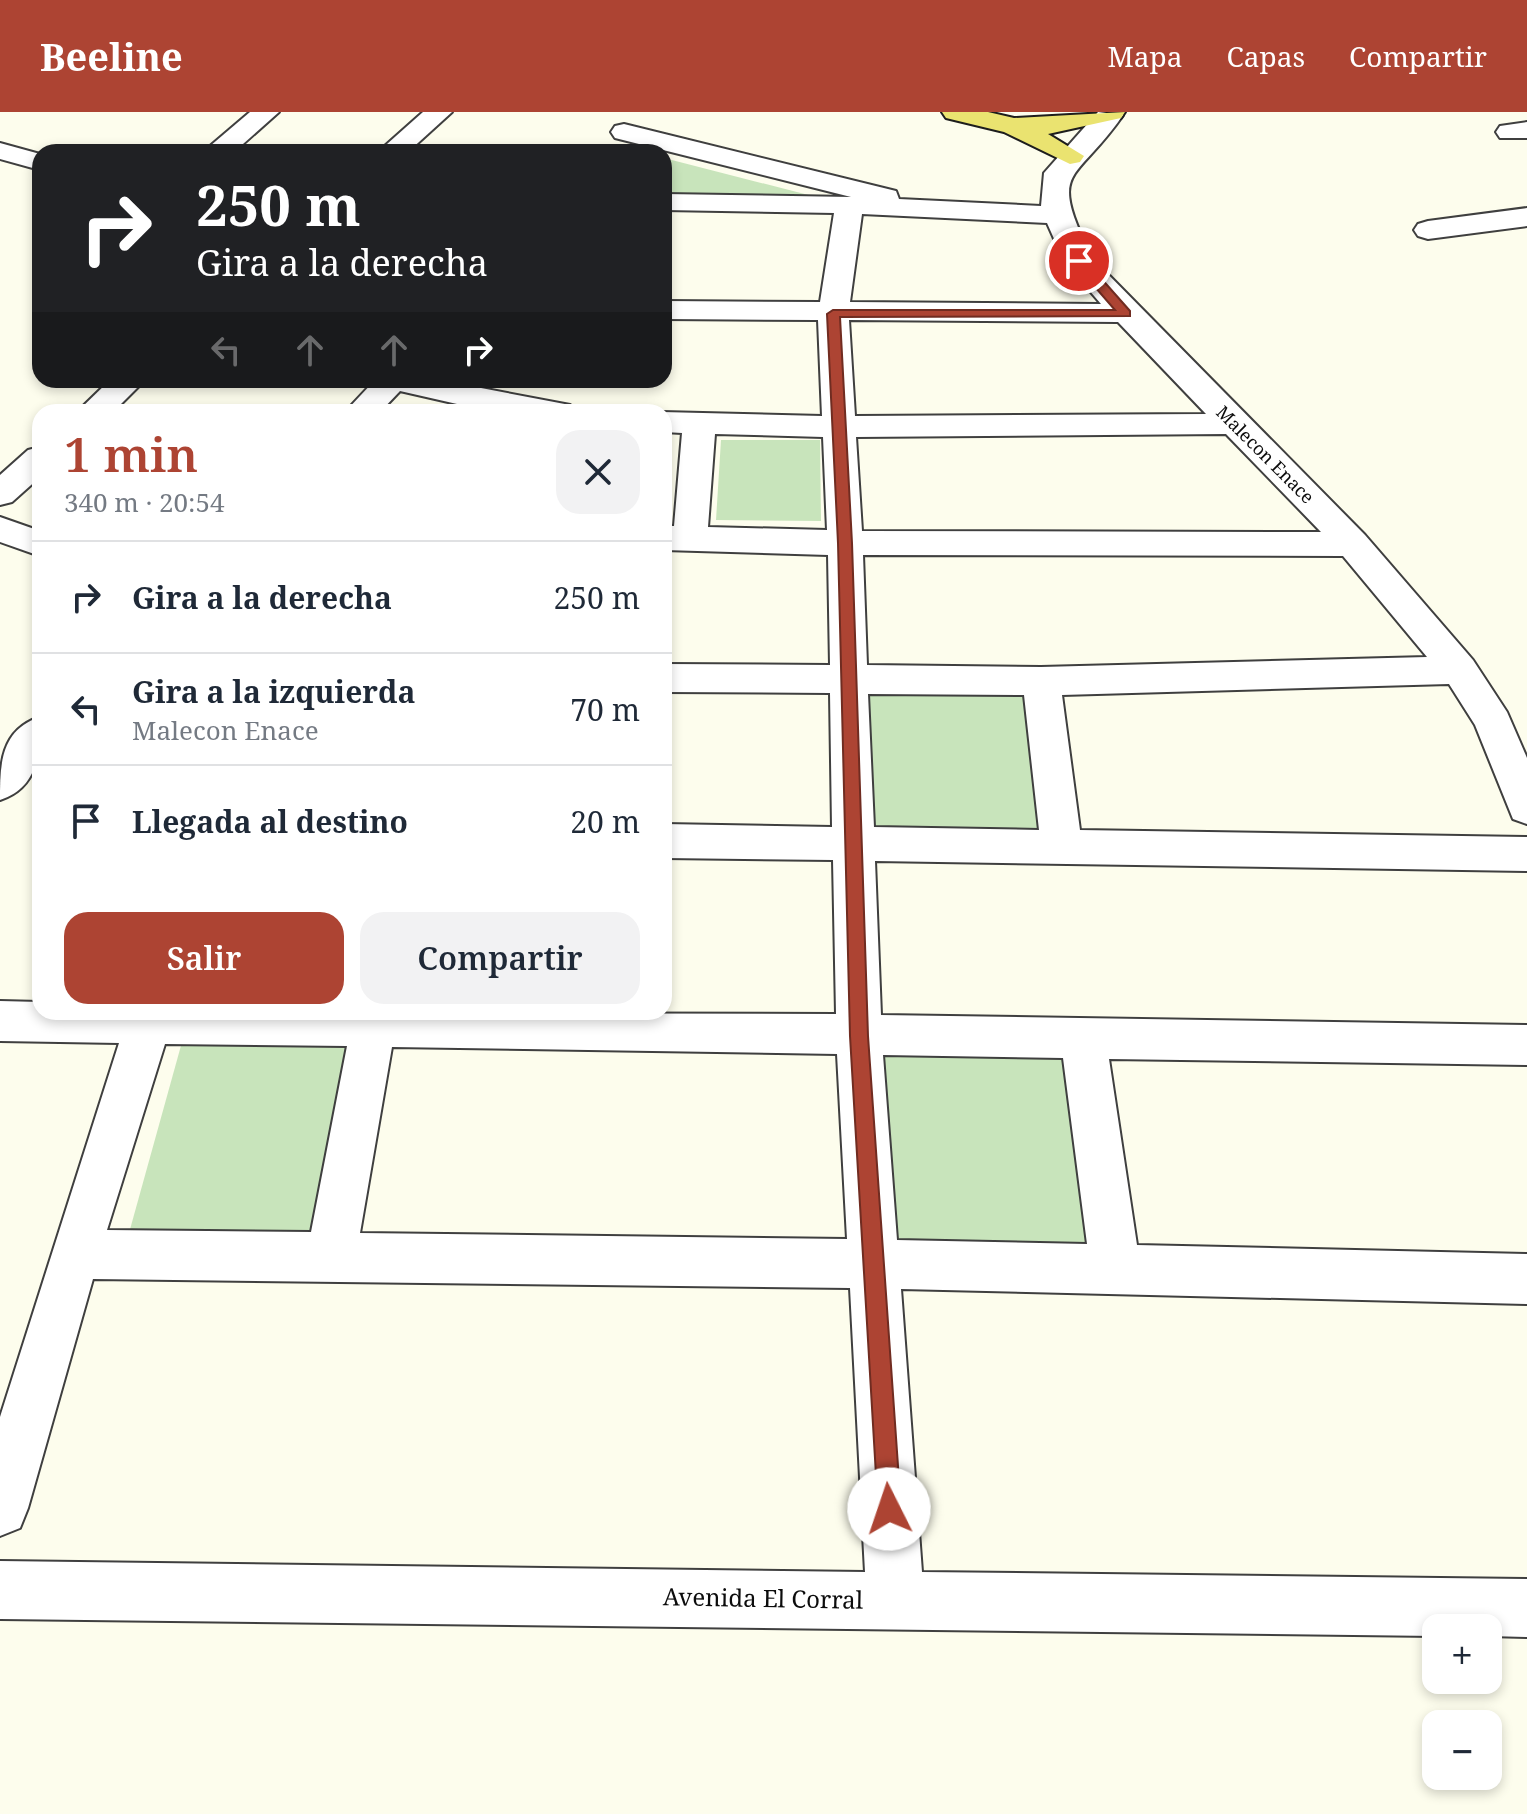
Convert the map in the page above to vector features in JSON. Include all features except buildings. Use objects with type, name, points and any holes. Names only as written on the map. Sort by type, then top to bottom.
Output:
[{"type":"main road","points":[[955,112],[1013,126],[1072,133]]},
{"type":"street","points":[[226,144],[264,112]]},
{"type":"street","points":[[401,144],[439,112]]},
{"type":"street","points":[[613,144],[646,112]]},
{"type":"street","name":"Malecon Enace","points":[[1111,113],[1072,133],[1058,173],[1053,198],[1057,215],[1079,261],[1126,313],[1353,544],[1460,670],[1493,722],[1527,808]]},
{"type":"street","points":[[624,132],[857,188],[921,207]]},
{"type":"street","points":[[0,151],[32,160]]},
{"type":"street","points":[[672,202],[921,207],[1057,215]]},
{"type":"street","points":[[849,205],[833,314],[845,543],[859,1036],[895,1601]]},
{"type":"street","points":[[1428,230],[1527,217]]},
{"type":"street","points":[[672,310],[833,314],[1126,313]]},
{"type":"street","points":[[102,404],[120,388]]},
{"type":"street","points":[[369,404],[386,388]]},
{"type":"street","points":[[430,388],[502,404]]},
{"type":"street","points":[[672,423],[840,427],[1234,424]]},
{"type":"street","points":[[699,425],[677,538],[845,543],[1353,544]]},
{"type":"street","points":[[0,494],[32,465]]},
{"type":"street","points":[[0,529],[32,541]]},
{"type":"street","points":[[672,678],[1041,681],[1460,670]]},
{"type":"street","points":[[1041,681],[1062,848]]},
{"type":"street","points":[[0,784],[32,742]]},
{"type":"street","points":[[672,841],[1527,854]]},
{"type":"street","points":[[0,1021],[38,1020]]},
{"type":"street","points":[[0,1508],[75,1254],[150,1020]]},
{"type":"street","points":[[218,1020],[373,1027],[1527,1045]]},
{"type":"street","points":[[331,1258],[373,1027]]},
{"type":"street","points":[[1083,1039],[1116,1270]]},
{"type":"street","points":[[75,1254],[873,1264],[1527,1279]]},
{"type":"street","name":"Avenida El Corral","points":[[0,1590],[1527,1608]]},
{"type":"green space","points":[[672,160],[824,199],[672,208]]},
{"type":"green space","points":[[721,440],[820,440],[821,521],[716,520]]},
{"type":"green space","points":[[857,688],[1029,689],[1046,836],[867,835]]},
{"type":"green space","points":[[348,1041],[311,1235],[129,1233],[182,1042]]},
{"type":"green space","points":[[1072,1046],[1098,1257],[883,1252],[872,1047]]},
{"type":"route","points":[[889,1509],[859,1036],[845,543],[833,314],[1126,313],[1079,261]]}]
